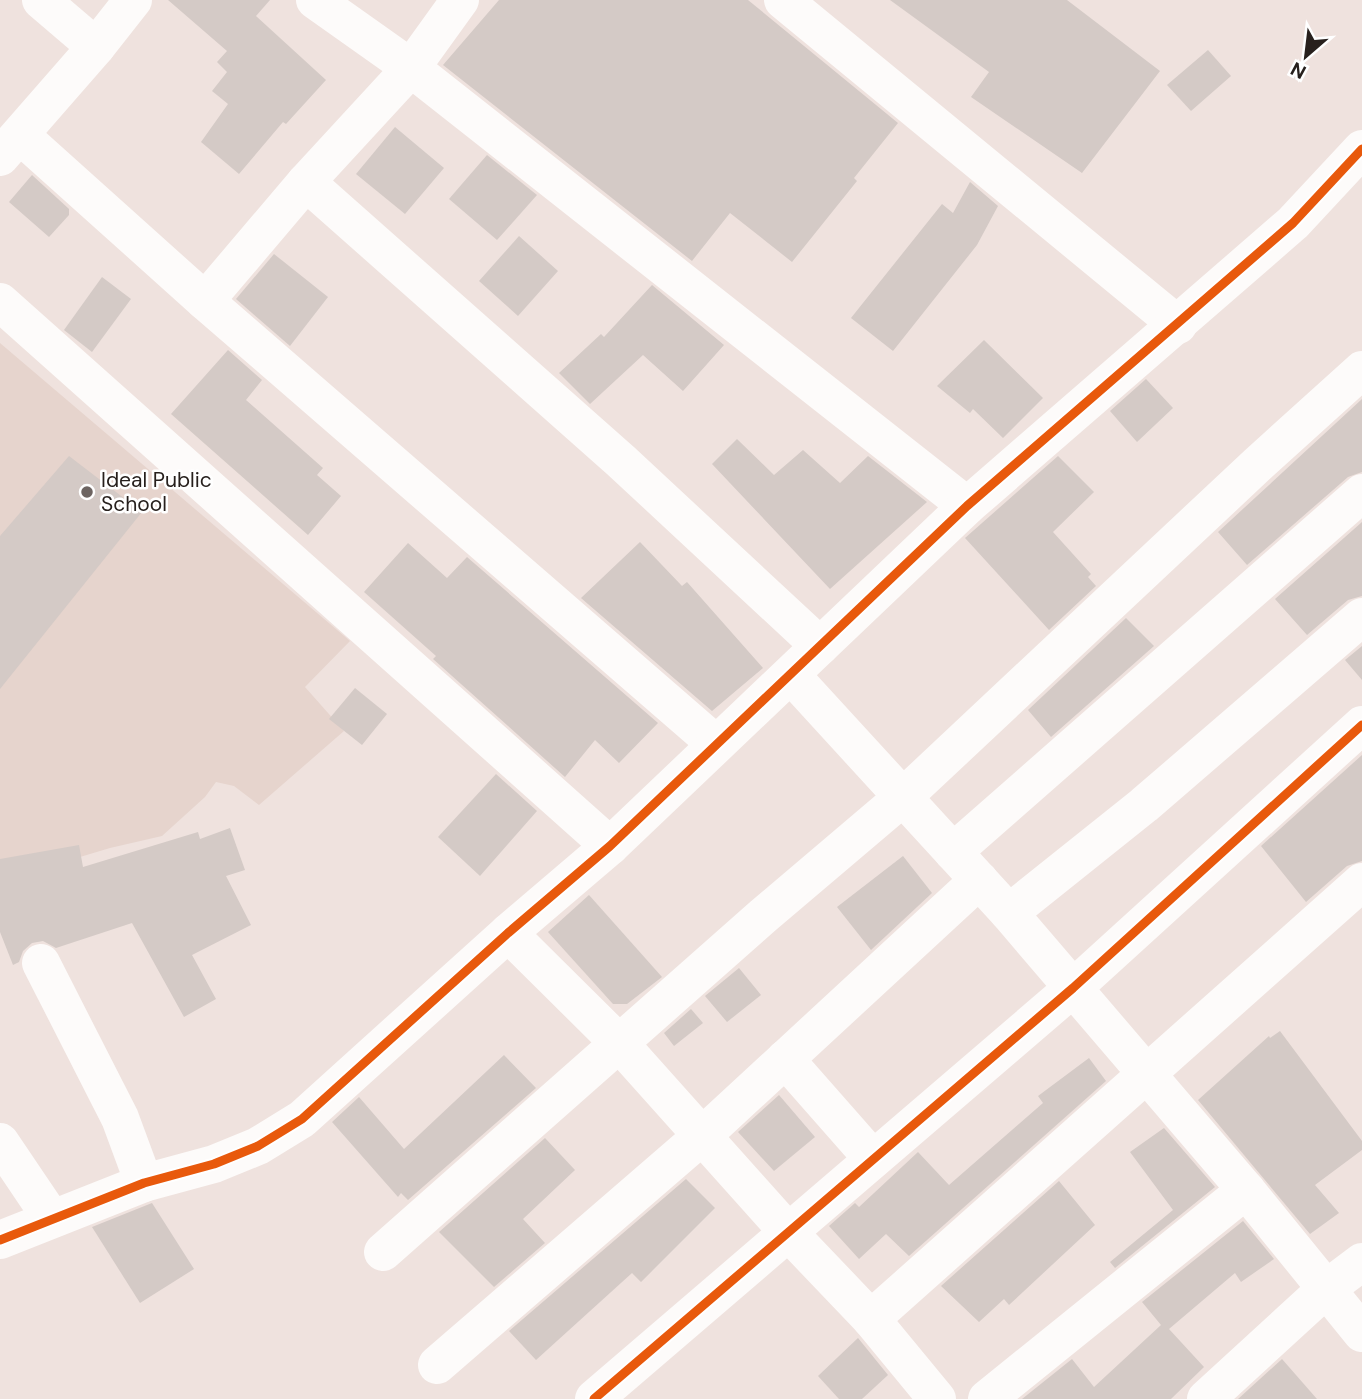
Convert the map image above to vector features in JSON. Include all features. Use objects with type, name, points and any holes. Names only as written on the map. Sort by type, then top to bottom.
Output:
[{"type":"street","points":[[41,0],[96,47]]},
{"type":"street","points":[[133,0],[96,47],[6,150],[205,301],[716,744]]},
{"type":"street","points":[[315,0],[411,68],[967,506]]},
{"type":"street","points":[[205,301],[306,182],[411,68],[460,0]]},
{"type":"street","points":[[783,0],[1178,325]]},
{"type":"street","points":[[0,1240],[144,1183],[214,1164],[258,1146],[302,1119],[508,933],[610,846],[967,506],[1293,223],[1362,149]]},
{"type":"street","points":[[306,182],[621,461],[820,646]]},
{"type":"street","points":[[0,302],[610,846]]},
{"type":"street","points":[[383,1252],[771,909],[902,798],[1362,370]]},
{"type":"street","points":[[437,1365],[702,1136],[785,1059],[966,866],[1362,493]]},
{"type":"street","points":[[1009,913],[1144,805],[1362,617]]},
{"type":"street","points":[[791,675],[1009,913],[1246,1190],[1362,1333]]},
{"type":"street","points":[[594,1399],[1073,988],[1362,725]]},
{"type":"street","points":[[871,1319],[1362,882]]},
{"type":"street","points":[[508,933],[620,1044],[789,1233],[871,1319],[937,1399]]},
{"type":"street","points":[[41,963],[120,1118],[144,1183]]},
{"type":"street","points":[[785,1059],[873,1159]]},
{"type":"street","points":[[0,1142],[52,1219]]},
{"type":"street","points":[[987,1399],[1246,1190]]},
{"type":"street","points":[[1206,1399],[1326,1289],[1362,1262]]},
{"type":"shaded area","name":"Ideal Public School","points":[[0,343],[350,641],[305,687],[344,731],[259,805],[234,786],[216,782],[205,797],[162,836],[40,869],[0,873]]},
{"type":"building","points":[[168,0],[270,0],[256,16],[326,80],[286,124],[283,122],[239,174],[201,142],[228,104],[212,91],[227,72],[217,62],[227,51]]},
{"type":"building","points":[[499,0],[748,0],[898,123],[854,178],[857,181],[792,262],[730,213],[692,261],[443,65]]},
{"type":"building","points":[[890,0],[1067,0],[1160,71],[1082,173],[971,97],[989,72]]},
{"type":"building","points":[[1208,50],[1231,76],[1191,111],[1167,85]]},
{"type":"building","points":[[395,127],[444,168],[405,214],[356,174]]},
{"type":"building","points":[[487,155],[537,195],[497,240],[449,199]]},
{"type":"building","points":[[32,175],[69,209],[69,215],[49,237],[9,202]]},
{"type":"building","points":[[970,182],[998,206],[977,245],[893,351],[851,318],[942,204],[953,213]]},
{"type":"building","points":[[519,236],[558,271],[518,316],[479,281]]},
{"type":"building","points":[[274,254],[328,297],[290,346],[236,299]]},
{"type":"building","points":[[102,277],[131,299],[92,352],[64,330]]},
{"type":"building","points":[[652,285],[724,345],[683,391],[643,355],[590,404],[559,373],[601,334],[604,337]]},
{"type":"building","points":[[984,340],[1043,398],[1003,438],[973,409],[970,413],[937,386]]},
{"type":"building","points":[[228,350],[262,380],[246,400],[323,468],[317,475],[341,496],[308,535],[171,414]]},
{"type":"building","points":[[1146,379],[1173,408],[1137,442],[1110,411]]},
{"type":"building","points":[[1362,399],[1362,472],[1348,477],[1247,565],[1218,532]]},
{"type":"building","points":[[737,439],[774,475],[803,450],[840,483],[868,456],[927,502],[830,589],[712,464]]},
{"type":"building","name":"Ideal Public School","points":[[69,456],[142,512],[0,689],[0,536]]},
{"type":"building","points":[[1058,456],[1094,492],[1053,532],[1091,574],[1088,577],[1096,586],[1049,630],[965,538]]},
{"type":"building","points":[[1362,522],[1362,596],[1348,600],[1307,635],[1275,599]]},
{"type":"building","points":[[640,542],[682,586],[687,582],[763,668],[712,711],[581,598]]},
{"type":"building","points":[[408,543],[447,578],[467,557],[658,723],[619,763],[595,740],[565,777],[433,659],[436,656],[364,592]]},
{"type":"building","points":[[1126,618],[1154,646],[1051,737],[1028,710]]},
{"type":"building","points":[[1362,646],[1362,680],[1345,660]]},
{"type":"building","points":[[355,688],[387,714],[362,745],[329,719]]},
{"type":"building","points":[[1362,755],[1362,861],[1347,866],[1306,902],[1261,846]]},
{"type":"building","points":[[496,774],[537,811],[480,876],[438,837]]},
{"type":"building","points":[[230,828],[245,870],[226,876],[251,925],[192,955],[216,999],[184,1017],[132,923],[56,948],[43,941],[32,943],[23,951],[19,962],[13,965],[0,932],[0,859],[79,845],[83,867],[198,832],[200,839]]},
{"type":"building","points":[[903,856],[932,893],[871,950],[837,907]]},
{"type":"building","points":[[589,895],[662,977],[627,1004],[613,1004],[548,932]]},
{"type":"building","points":[[739,968],[761,995],[727,1022],[705,996]]},
{"type":"building","points":[[691,1009],[703,1023],[674,1046],[664,1033]]},
{"type":"building","points":[[1280,1031],[1362,1141],[1362,1150],[1315,1185],[1339,1213],[1310,1234],[1198,1100],[1269,1036],[1270,1038]]},
{"type":"building","points":[[504,1055],[536,1088],[408,1200],[401,1193],[398,1197],[332,1122],[359,1097],[404,1149]]},
{"type":"building","points":[[1089,1058],[1106,1081],[909,1256],[886,1234],[859,1259],[829,1226],[855,1203],[859,1207],[918,1152],[949,1185],[1043,1103],[1038,1096]]},
{"type":"building","points":[[779,1095],[815,1137],[774,1171],[738,1132]]},
{"type":"building","points":[[1164,1128],[1215,1187],[1115,1268],[1110,1262],[1173,1210],[1130,1152]]},
{"type":"building","points":[[545,1138],[575,1170],[523,1219],[545,1243],[494,1287],[439,1232]]},
{"type":"building","points":[[686,1179],[715,1208],[641,1282],[632,1273],[536,1360],[509,1331]]},
{"type":"building","points":[[1059,1181],[1095,1225],[1009,1305],[1004,1299],[979,1322],[941,1286]]},
{"type":"building","points":[[152,1203],[194,1269],[140,1303],[92,1227]]},
{"type":"building","points":[[1243,1221],[1274,1259],[1241,1282],[1235,1273],[1169,1329],[1204,1367],[1171,1399],[1022,1399],[1072,1359],[1094,1387],[1161,1325],[1142,1302]]},
{"type":"building","points":[[858,1338],[888,1375],[862,1399],[839,1399],[818,1376]]},
{"type":"building","points":[[1282,1359],[1317,1399],[1238,1399]]},
{"type":"cycle path","points":[[0,1240],[144,1183],[214,1164],[258,1146],[302,1119],[508,933],[610,846],[967,506],[1293,223],[1362,149]]},
{"type":"cycle path","points":[[594,1399],[1073,988],[1362,725]]},
{"type":"place","name":"Ideal Public School","points":[[87,492]]}]
